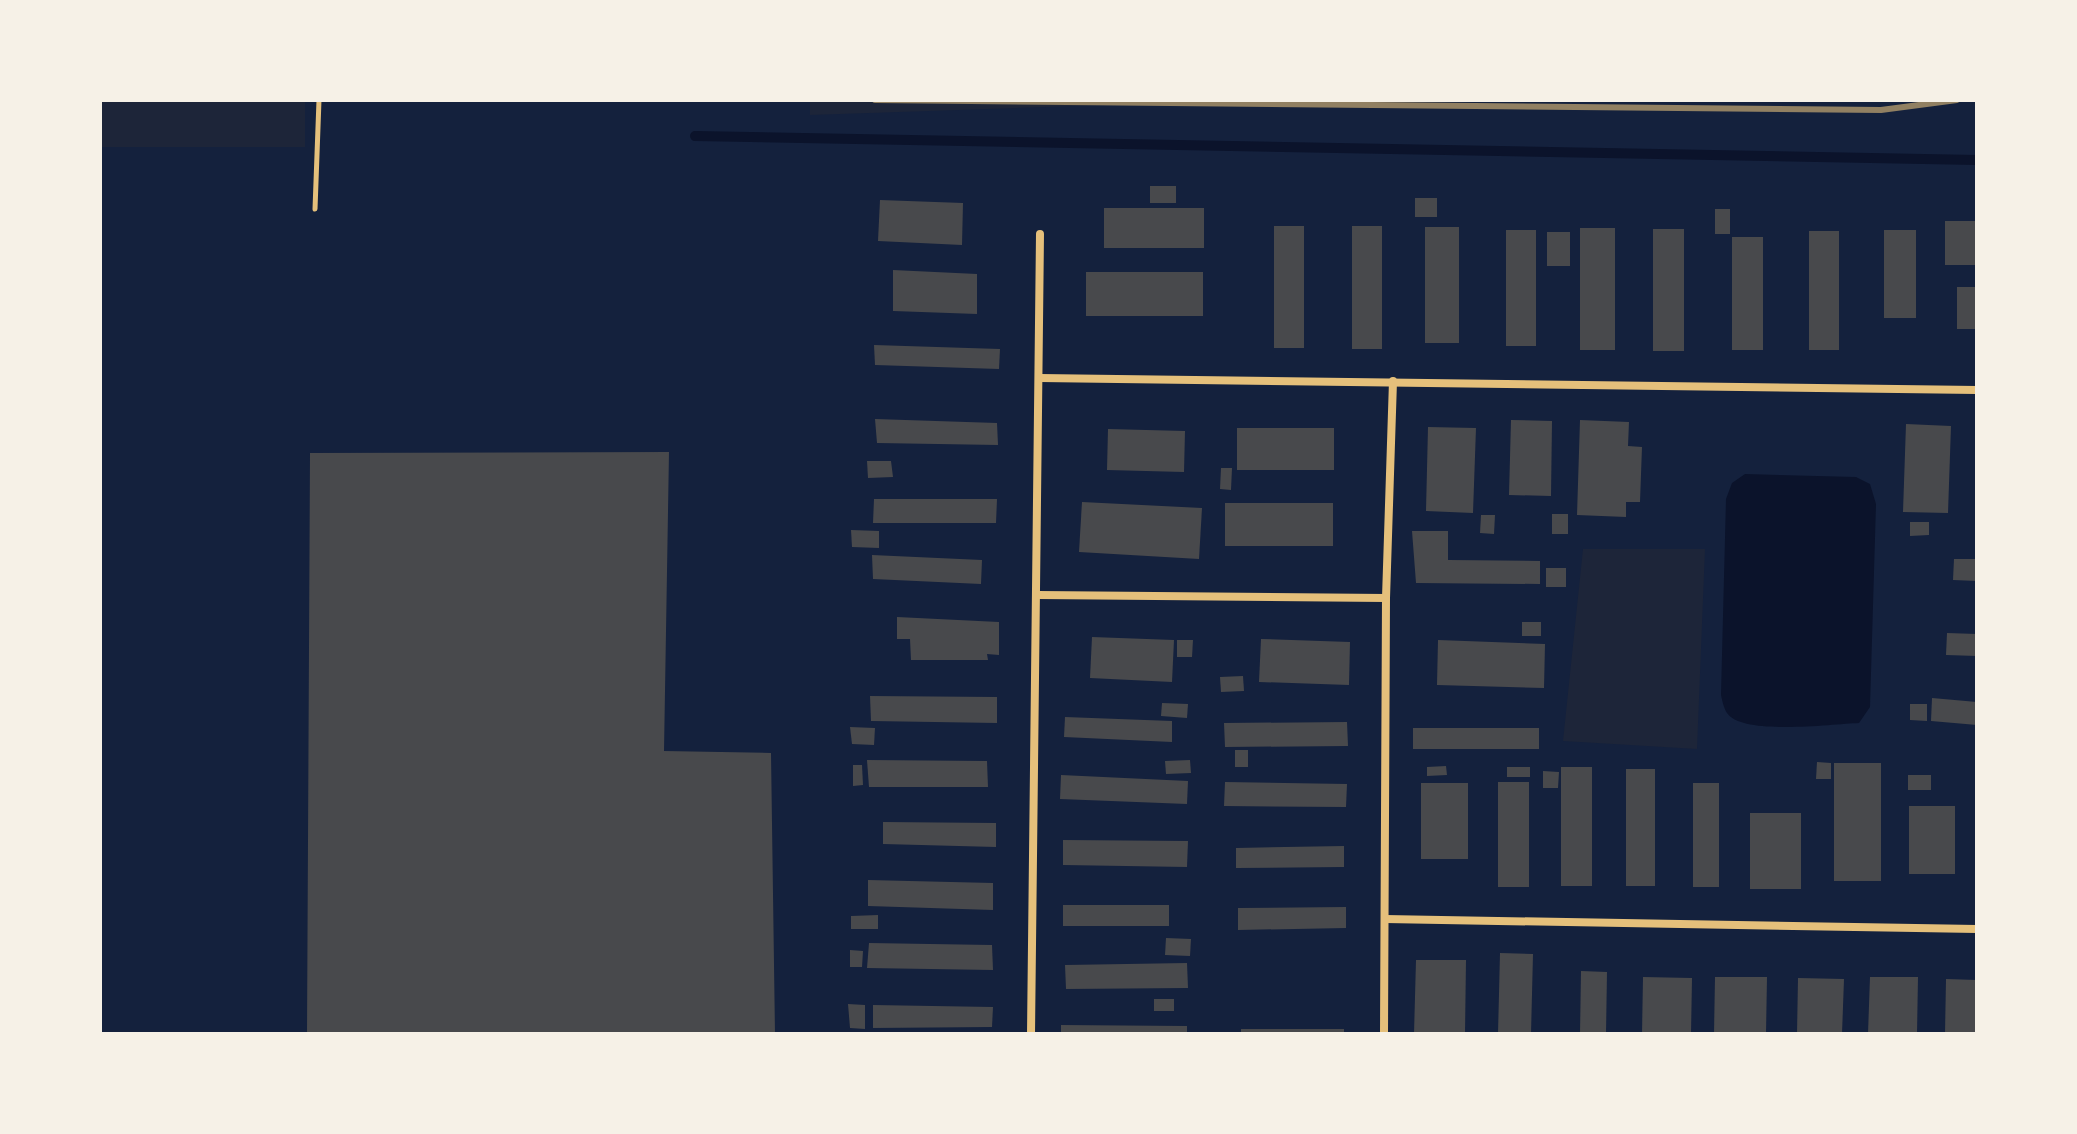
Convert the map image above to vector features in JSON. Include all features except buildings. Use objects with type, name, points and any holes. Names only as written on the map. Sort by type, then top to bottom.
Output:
[{"type":"street","points":[[1031,1034],[1040,234]]},
{"type":"street","points":[[1040,378],[1977,390]]},
{"type":"street","points":[[1384,1034],[1386,598],[1393,381]]},
{"type":"street","points":[[1038,595],[1386,598]]},
{"type":"street","points":[[1385,919],[1977,929]]},
{"type":"path","points":[[315,209],[319,100]]},
{"type":"shaded area","points":[[100,100],[305,100],[305,147],[100,147]]},
{"type":"shaded area","points":[[810,100],[1252,100],[810,115]]},
{"type":"shaded area","points":[[1745,474],[1856,477],[1870,484],[1876,504],[1870,707],[1859,723],[1768,727],[1736,720],[1725,709],[1721,695],[1726,499],[1732,483]]},
{"type":"shaded area","points":[[1583,549],[1705,549],[1697,749],[1563,741]]},
{"type":"waterway","points":[[695,136],[1977,160]]},
{"type":"railway","points":[[875,100],[1881,110],[1957,100]]}]
